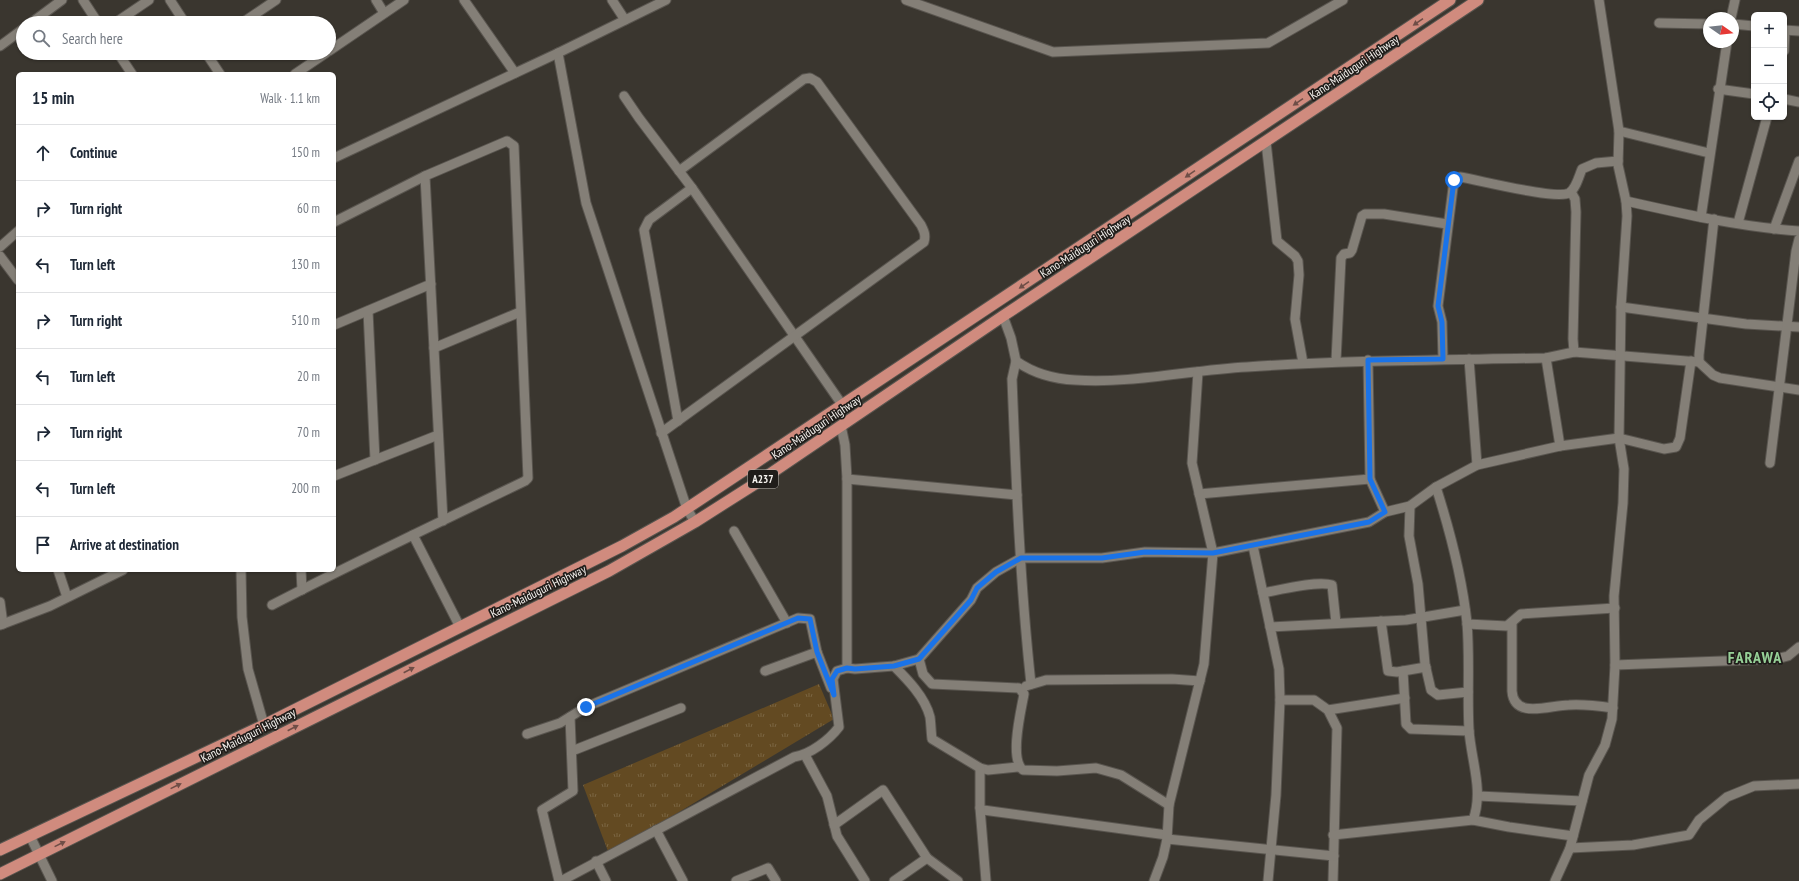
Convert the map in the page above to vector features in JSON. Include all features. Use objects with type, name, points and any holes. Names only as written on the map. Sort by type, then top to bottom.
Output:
[{"type":"highway","name":"Kano-Maiduguri Highway","points":[[0,850],[264,725],[622,546],[687,509],[1450,0]]},
{"type":"highway","name":"Kano-Maiduguri Highway","points":[[0,874],[609,571],[695,522],[758,482],[1002,316],[1478,0]]},
{"type":"street","points":[[40,16],[62,0]]},
{"type":"street","points":[[83,0],[93,16]]},
{"type":"street","points":[[125,16],[149,0]]},
{"type":"street","points":[[170,0],[180,16]]},
{"type":"street","points":[[252,16],[276,0]]},
{"type":"street","points":[[376,0],[384,13]]},
{"type":"street","points":[[336,46],[404,0]]},
{"type":"street","points":[[464,0],[515,73]]},
{"type":"street","points":[[612,0],[625,20]]},
{"type":"street","points":[[336,157],[558,53],[666,0]]},
{"type":"street","points":[[906,0],[1053,52],[1268,43],[1343,0]]},
{"type":"street","points":[[1555,881],[1574,836],[1589,775],[1605,745],[1612,719],[1616,665],[1614,608],[1624,469],[1620,438],[1620,355],[1621,307],[1626,243],[1626,201],[1618,161],[1620,131],[1599,0]]},
{"type":"street","points":[[1732,12],[1735,0]]},
{"type":"street","points":[[1659,23],[1703,24]]},
{"type":"street","points":[[1739,25],[1751,26]]},
{"type":"street","points":[[1787,30],[1799,31]]},
{"type":"street","points":[[0,46],[16,34]]},
{"type":"street","points":[[1701,217],[1725,48]]},
{"type":"street","points":[[558,53],[586,203],[661,433],[687,509],[695,522]]},
{"type":"street","points":[[123,60],[131,72]]},
{"type":"street","points":[[211,60],[219,72]]},
{"type":"street","points":[[298,72],[316,60]]},
{"type":"street","points":[[661,433],[924,242],[925,232],[817,82],[810,78],[804,79],[679,171]]},
{"type":"street","points":[[1718,89],[1751,94]]},
{"type":"street","points":[[624,96],[692,188],[843,406]]},
{"type":"street","points":[[1787,100],[1799,102]]},
{"type":"street","points":[[1738,223],[1766,120]]},
{"type":"street","points":[[1620,131],[1709,153]]},
{"type":"street","points":[[272,605],[528,478],[514,146],[507,141],[425,176],[336,221]]},
{"type":"street","points":[[1266,142],[1277,241],[1295,256],[1298,261],[1299,275],[1295,319],[1303,363]]},
{"type":"street","points":[[1443,359],[1442,322],[1438,306],[1447,242],[1447,224],[1454,180],[1457,177],[1549,194],[1567,194],[1571,192],[1582,169],[1596,163],[1618,161]]},
{"type":"street","points":[[1774,229],[1799,161]]},
{"type":"street","points":[[425,176],[443,521]]},
{"type":"street","points":[[678,420],[646,248],[644,230],[649,220],[692,188]]},
{"type":"street","points":[[1571,192],[1575,199],[1576,212],[1574,352]]},
{"type":"street","points":[[1626,201],[1701,217],[1774,229],[1799,231]]},
{"type":"street","points":[[1336,361],[1341,258],[1344,254],[1350,253],[1352,250],[1362,216],[1365,214],[1384,214],[1447,224]]},
{"type":"street","points":[[570,717],[573,791],[542,810],[560,881],[794,757],[805,755],[834,733],[839,727],[832,679],[837,671],[847,668],[855,669],[894,666],[919,659],[971,600],[977,588],[996,572],[1021,558],[1102,558],[1145,552],[1213,553],[1369,522],[1385,512],[1410,506],[1436,487],[1477,465],[1560,446],[1620,438],[1664,449],[1676,447],[1680,438],[1703,318],[1714,219]]},
{"type":"street","points":[[0,247],[16,233]]},
{"type":"street","points":[[1770,463],[1780,389],[1786,327],[1796,251],[1799,239]]},
{"type":"street","points":[[0,256],[16,277]]},
{"type":"street","points":[[336,324],[431,284]]},
{"type":"street","points":[[1621,307],[1703,318],[1786,327],[1799,327]]},
{"type":"street","points":[[368,311],[375,460]]},
{"type":"street","points":[[434,348],[520,312]]},
{"type":"street","points":[[1002,316],[1012,338],[1016,361],[1012,378],[1017,495],[1025,632],[1031,684]]},
{"type":"street","points":[[1016,361],[1032,371],[1058,378],[1076,380],[1109,380],[1244,367],[1336,361],[1546,358],[1574,352],[1695,362],[1713,375],[1720,378],[1780,389],[1799,390]]},
{"type":"street","points":[[1546,358],[1560,446]]},
{"type":"street","points":[[1469,359],[1477,465]]},
{"type":"street","points":[[1368,360],[1370,479],[1385,512]]},
{"type":"street","points":[[1154,881],[1163,857],[1167,837],[1169,805],[1204,664],[1213,553],[1192,463],[1198,372]]},
{"type":"street","points":[[841,426],[845,445],[847,479],[847,668]]},
{"type":"street","points":[[336,475],[438,435]]},
{"type":"street","points":[[847,479],[1017,495]]},
{"type":"street","points":[[1199,494],[1370,479]]},
{"type":"street","points":[[1436,487],[1450,532],[1467,624],[1469,731],[1478,796],[1473,820]]},
{"type":"street","points":[[1410,506],[1409,536],[1418,584],[1426,667],[1431,690],[1438,695],[1468,692]]},
{"type":"street","points":[[734,531],[787,623]]},
{"type":"street","points":[[414,535],[460,627]]},
{"type":"street","points":[[1253,546],[1279,669],[1280,700],[1276,795],[1268,881]]},
{"type":"street","points":[[59,572],[67,597]]},
{"type":"street","points":[[0,602],[2,625],[50,606],[119,572]]},
{"type":"street","points":[[241,572],[242,617],[248,669],[264,725]]},
{"type":"street","points":[[301,572],[302,590]]},
{"type":"street","points":[[1263,593],[1328,583],[1332,584],[1336,623]]},
{"type":"street","points":[[1467,624],[1507,626],[1516,618],[1528,613],[1614,608]]},
{"type":"street","points":[[1270,626],[1406,620],[1465,610]]},
{"type":"street","points":[[527,734],[560,724],[586,707],[798,618],[810,619],[817,652],[834,695]]},
{"type":"street","points":[[1382,621],[1388,671],[1403,671],[1426,667]]},
{"type":"street","points":[[1512,623],[1512,691],[1513,700],[1518,706],[1536,710],[1569,705],[1613,708]]},
{"type":"street","points":[[1616,665],[1776,659],[1788,656],[1799,647]]},
{"type":"street","points":[[765,671],[817,652]]},
{"type":"street","points":[[919,659],[923,674],[932,684],[1019,688],[1046,680],[1068,679],[1172,679],[1200,681]]},
{"type":"street","points":[[894,666],[910,682],[926,708],[930,717],[932,739],[980,768],[988,770],[1018,766],[1023,770],[1050,771],[1096,768],[1121,775],[1169,805]]},
{"type":"street","points":[[1403,671],[1406,724],[1411,729],[1469,731]]},
{"type":"street","points":[[1018,766],[1017,733],[1024,694],[1019,688]]},
{"type":"street","points":[[1328,710],[1405,698]]},
{"type":"street","points":[[1280,700],[1314,700],[1328,710],[1337,728],[1333,881]]},
{"type":"street","points":[[572,751],[681,708]]},
{"type":"street","points":[[805,755],[827,796],[837,836],[864,881]]},
{"type":"street","points":[[980,768],[980,808],[986,881]]},
{"type":"street","points":[[1570,848],[1633,845],[1689,835],[1699,820],[1727,798],[1754,786],[1799,784]]},
{"type":"street","points":[[834,825],[883,790],[927,858],[958,881]]},
{"type":"street","points":[[1478,796],[1582,801]]},
{"type":"street","points":[[980,808],[1012,815],[1167,837],[1270,850],[1334,856]]},
{"type":"street","points":[[1334,835],[1473,820],[1509,827],[1574,836]]},
{"type":"street","points":[[656,830],[683,881]]},
{"type":"street","points":[[30,836],[52,881]]},
{"type":"street","points":[[894,881],[927,858]]},
{"type":"street","points":[[596,861],[606,881]]},
{"type":"street","points":[[736,881],[768,868],[776,881]]},
{"type":"green space","points":[[819,684],[834,719],[609,854],[583,785]]},
{"type":"district","name":"FARAWA","points":[[1755,657]]},
{"type":"route","points":[[586,707],[798,618],[810,619],[817,652],[834,695],[832,679],[837,671],[847,668],[855,669],[894,666],[919,659],[971,600],[977,588],[996,572],[1021,558],[1102,558],[1145,552],[1213,553],[1369,522],[1385,512],[1370,479],[1368,360],[1443,359],[1442,322],[1438,313],[1438,306],[1447,242],[1447,224],[1452,201],[1454,180]]}]
